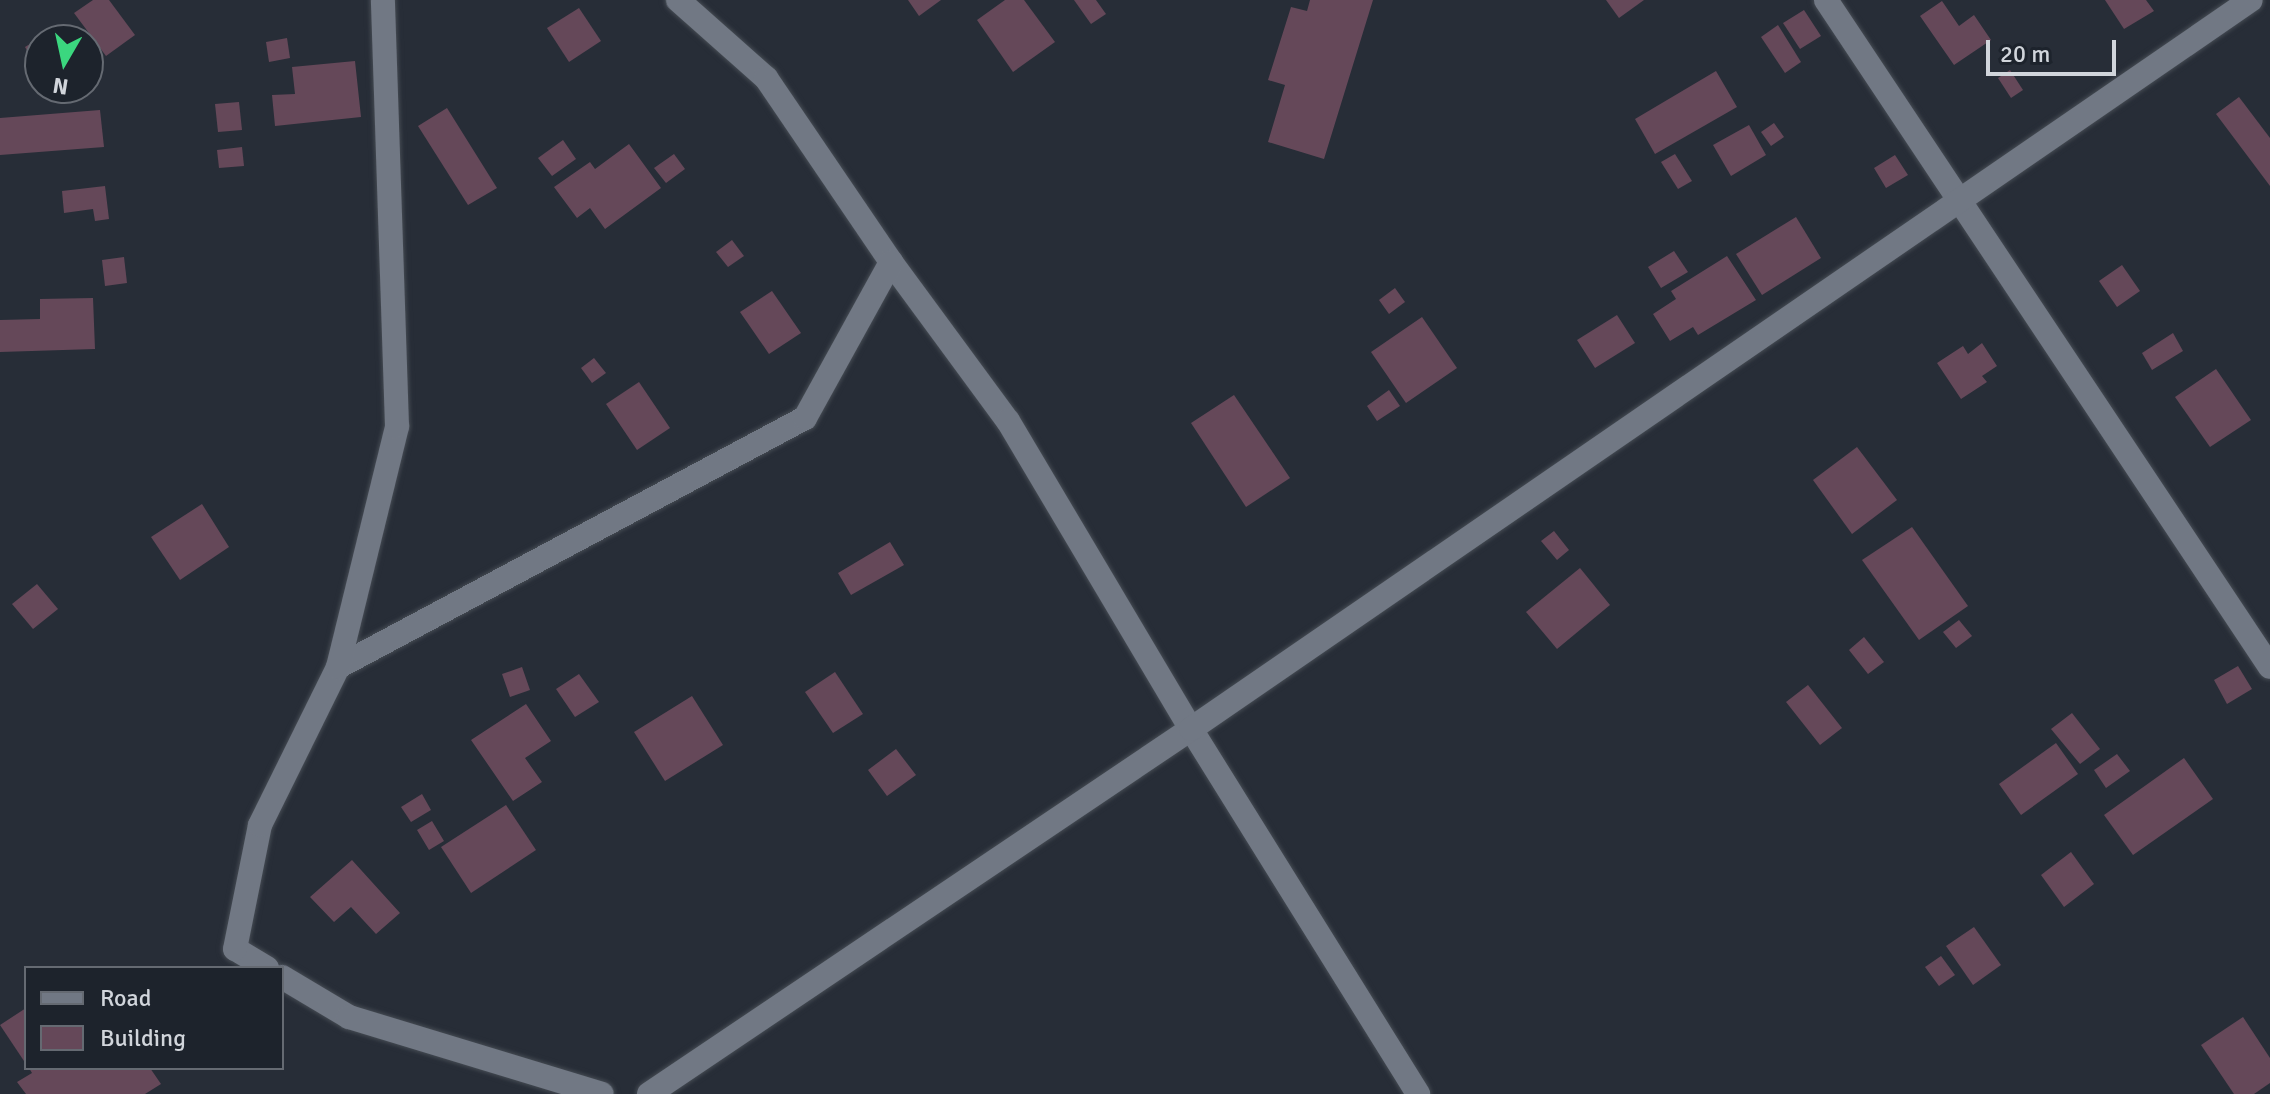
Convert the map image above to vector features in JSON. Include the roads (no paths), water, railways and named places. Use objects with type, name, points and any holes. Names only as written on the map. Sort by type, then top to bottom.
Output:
[{"type":"street","points":[[264,966],[235,949],[260,825],[338,667],[397,426],[383,0]]},
{"type":"street","points":[[678,0],[766,78],[891,262],[1008,421],[1191,729],[1418,1094]]},
{"type":"street","points":[[1826,0],[2270,667]]},
{"type":"street","points":[[649,1094],[1191,729],[2251,0]]},
{"type":"street","points":[[338,667],[805,418],[891,262]]},
{"type":"street","points":[[284,978],[349,1017],[602,1094]]}]
